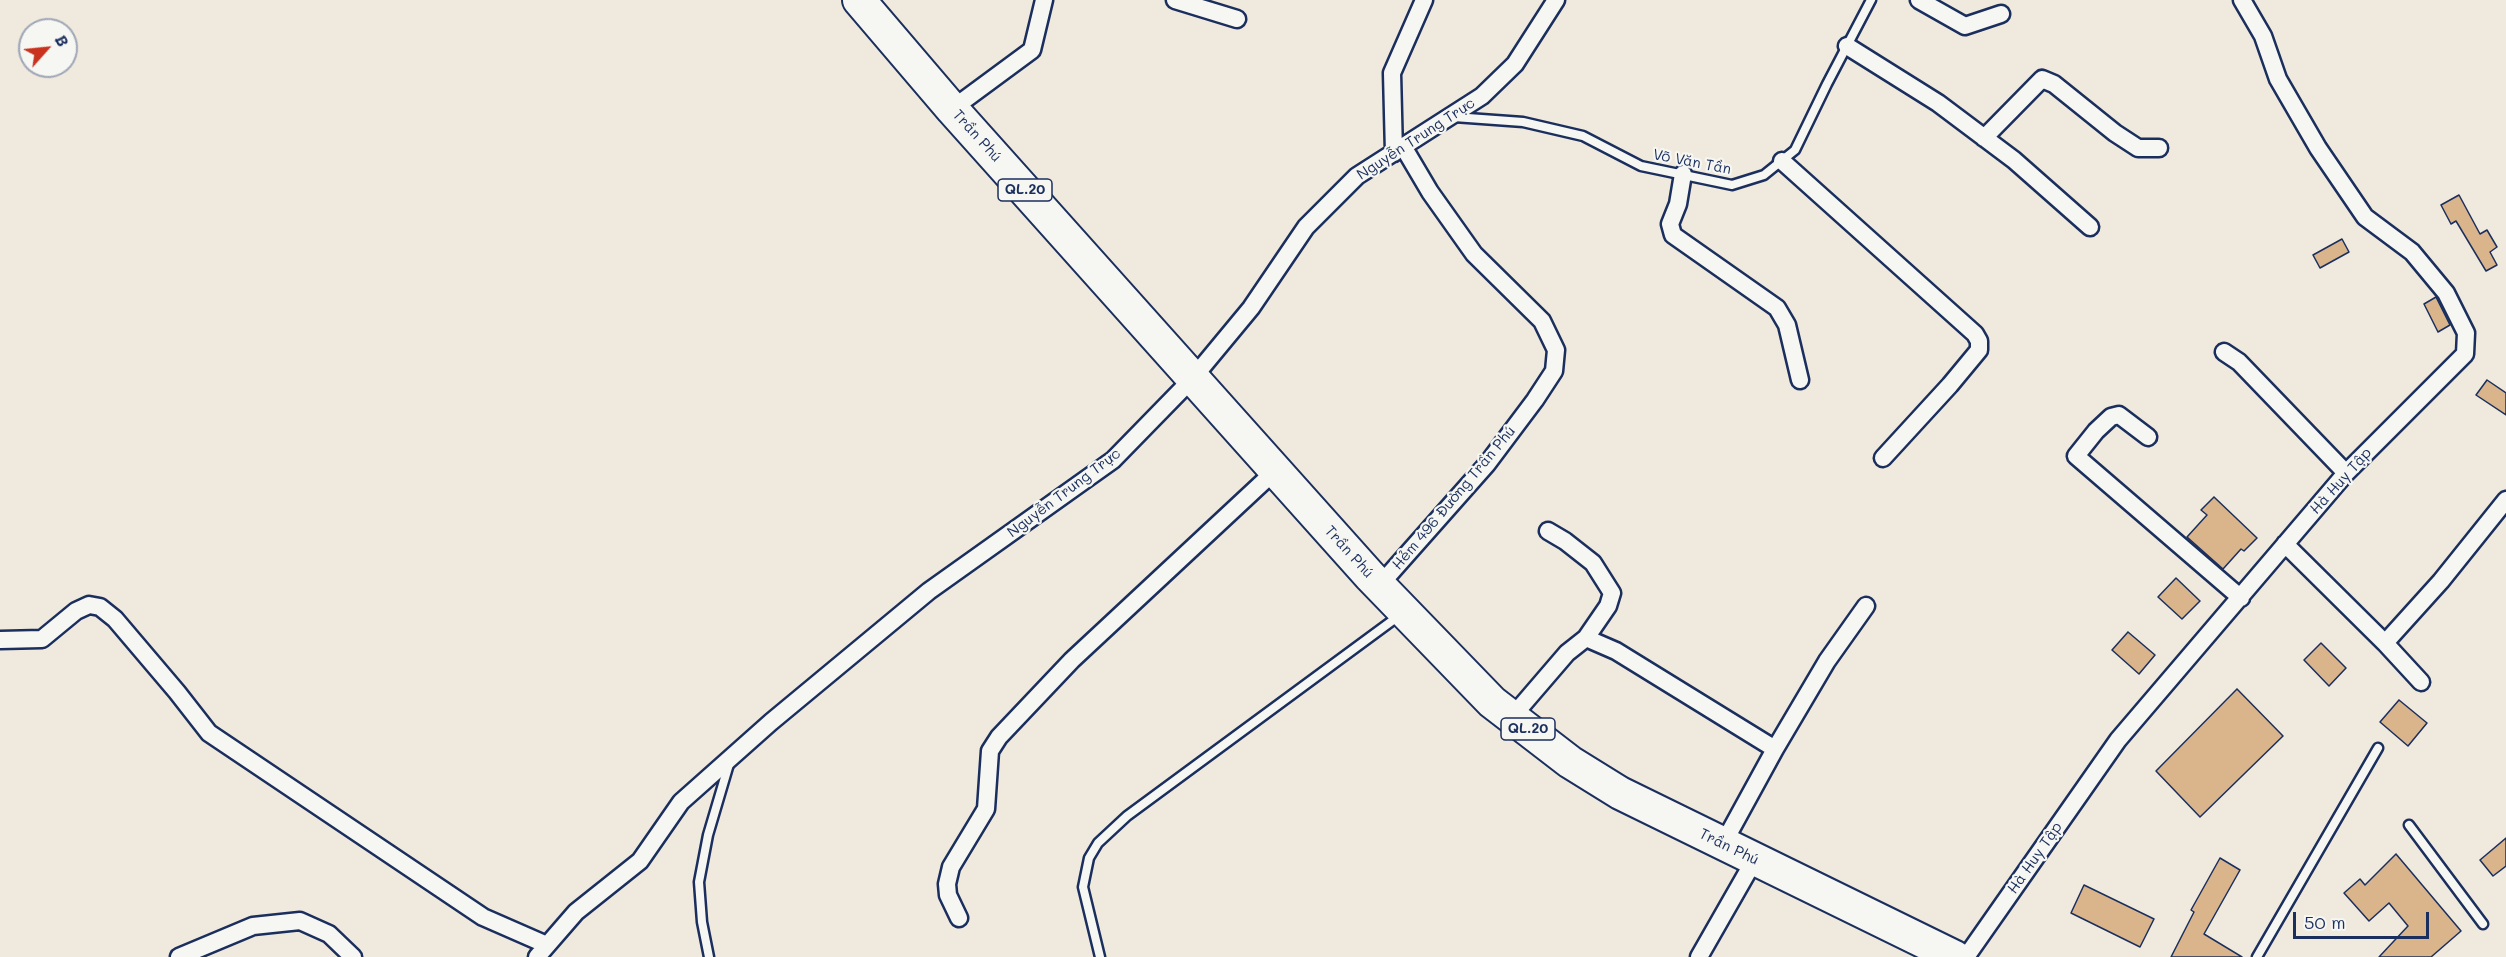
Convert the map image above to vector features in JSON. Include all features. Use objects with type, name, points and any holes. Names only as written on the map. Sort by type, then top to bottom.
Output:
[{"type":"highway","name":"Trần Phú","points":[[859,0],[952,109],[1379,586],[1492,702],[1570,762],[1620,794],[1755,860],[1917,949],[1955,957]]},
{"type":"street","points":[[952,109],[1032,50],[1044,0]]},
{"type":"street","points":[[1175,0],[1237,19]]},
{"type":"street","points":[[1399,151],[1392,73],[1424,0]]},
{"type":"street","name":"Nguyễn Trung Trực","points":[[542,951],[576,912],[640,861],[681,802],[731,757],[928,591],[1113,460],[1193,378],[1251,308],[1306,227],[1357,176],[1482,96],[1515,64],[1556,0]]},
{"type":"street","points":[[1919,0],[1965,26],[2001,14]]},
{"type":"street","name":"Hà Huy Tập","points":[[1966,957],[2118,740],[2346,473],[2465,354],[2466,333],[2446,293],[2412,252],[2366,218],[2318,148],[2278,79],[2263,36],[2242,0]]},
{"type":"street","points":[[1847,46],[1938,103],[2014,160],[2090,227]]},
{"type":"street","points":[[1984,138],[2042,79],[2054,84],[2115,133],[2138,148],[2159,148]]},
{"type":"street","name":"Hẻm 496 Đường Trần Phú","points":[[1379,586],[1487,464],[1554,371],[1556,350],[1542,321],[1474,254],[1399,151]]},
{"type":"street","points":[[1782,161],[1976,334],[1979,341],[1979,350],[1883,458]]},
{"type":"street","points":[[1683,174],[1678,204],[1670,225],[1673,235],[1777,308],[1787,325],[1800,380]]},
{"type":"street","points":[[2224,352],[2239,362],[2346,473]]},
{"type":"street","points":[[2148,437],[2120,415],[2111,417],[2096,431],[2076,456],[2241,598]]},
{"type":"street","points":[[959,918],[948,895],[947,884],[951,867],[986,809],[990,751],[999,737],[1072,660],[1276,470]]},
{"type":"street","points":[[2385,643],[2441,581],[2506,500]]},
{"type":"street","points":[[1512,717],[1567,653],[1586,638],[1608,606],[1612,593],[1593,563],[1548,531]]},
{"type":"street","points":[[2285,544],[2421,682]]},
{"type":"street","points":[[0,640],[42,639],[76,611],[89,605],[100,607],[129,635],[209,733],[483,917],[542,951]]},
{"type":"street","points":[[1723,844],[1827,661],[1866,606]]},
{"type":"street","points":[[1586,638],[1616,651],[1775,749]]},
{"type":"street","points":[[1699,957],[1755,860]]},
{"type":"street","points":[[179,957],[253,926],[300,921],[329,934],[352,957]]},
{"type":"lane","name":"Võ Văn Tần","points":[[1451,117],[1523,123],[1583,136],[1641,166],[1732,185],[1764,175],[1795,150],[1871,0]]},
{"type":"lane","points":[[1100,957],[1083,887],[1089,858],[1098,843],[1127,816],[1405,612]]},
{"type":"lane","points":[[2257,957],[2378,748]]},
{"type":"lane","points":[[709,957],[702,922],[699,882],[708,835],[731,757]]},
{"type":"lane","points":[[2409,825],[2483,924]]},
{"type":"building","points":[[2459,195],[2480,234],[2487,230],[2497,247],[2490,252],[2497,265],[2486,271],[2456,221],[2451,224],[2441,205]]},
{"type":"building","points":[[2342,239],[2349,252],[2320,268],[2313,255]]},
{"type":"building","points":[[2436,297],[2450,325],[2438,332],[2424,304]]},
{"type":"building","points":[[2487,380],[2506,393],[2506,415],[2476,395]]},
{"type":"building","points":[[2214,497],[2257,538],[2244,551],[2241,549],[2223,569],[2187,537],[2207,515],[2201,510]]},
{"type":"building","points":[[2176,578],[2200,601],[2182,619],[2158,597]]},
{"type":"building","points":[[2128,632],[2155,655],[2139,674],[2112,650]]},
{"type":"building","points":[[2321,643],[2346,668],[2329,686],[2304,660]]},
{"type":"building","points":[[2237,689],[2283,736],[2200,817],[2156,771]]},
{"type":"building","points":[[2399,700],[2427,723],[2408,746],[2380,722]]},
{"type":"building","points":[[2506,838],[2506,866],[2493,876],[2480,860]]},
{"type":"building","points":[[2396,854],[2461,931],[2431,957],[2379,957],[2408,926],[2389,903],[2369,921],[2344,893],[2360,879],[2365,885]]},
{"type":"building","points":[[2220,858],[2240,870],[2204,934],[2242,957],[2171,957],[2194,912],[2191,910]]},
{"type":"building","points":[[2084,885],[2154,919],[2140,947],[2071,913]]}]
